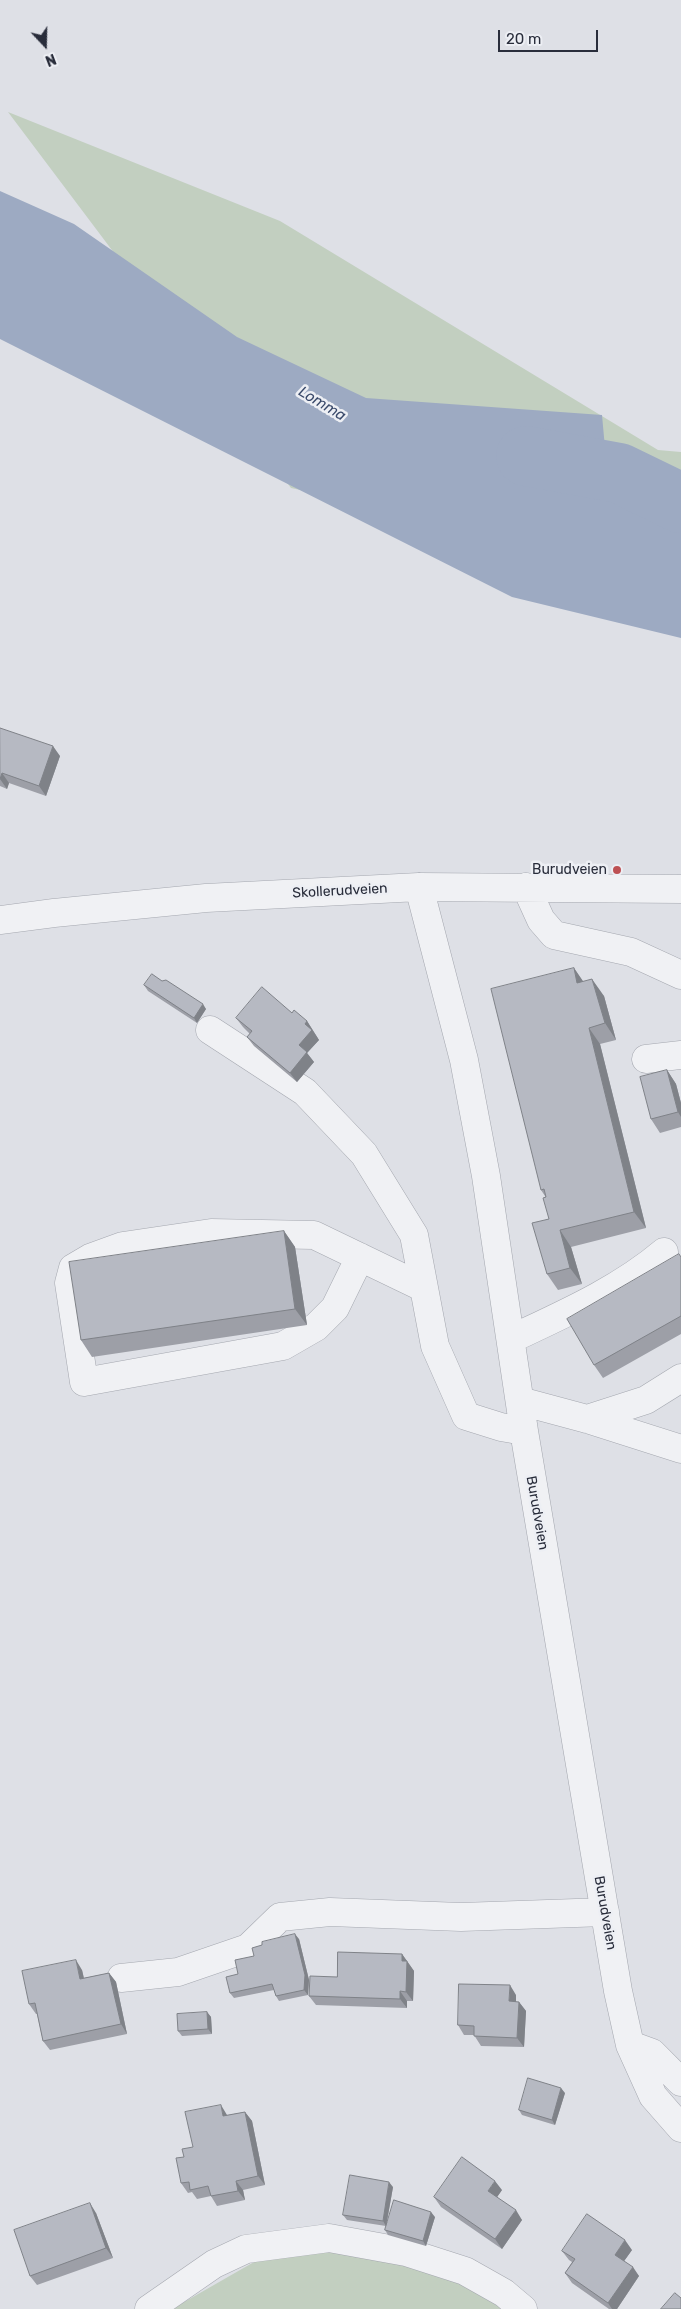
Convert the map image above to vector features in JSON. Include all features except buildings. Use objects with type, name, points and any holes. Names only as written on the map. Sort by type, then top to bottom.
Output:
[{"type":"street","name":"Skollerudveien","points":[[0,920],[206,898],[419,887],[681,889]]},
{"type":"street","name":"Burudveien","points":[[419,887],[464,1060],[486,1176],[524,1431],[618,1991],[630,2045],[653,2096],[681,2128]]},
{"type":"street","points":[[526,887],[541,920],[554,935],[631,952],[681,976]]},
{"type":"street","points":[[210,1030],[305,1092],[364,1154],[414,1236],[435,1346],[466,1416],[524,1431]]},
{"type":"street","points":[[646,1059],[681,1055]]},
{"type":"street","points":[[360,1257],[335,1308],[316,1327],[284,1346],[84,1382],[69,1283],[72,1268],[90,1258],[123,1246],[211,1233],[314,1235],[360,1257],[424,1288]]},
{"type":"street","points":[[511,1339],[592,1301],[646,1268],[664,1252]]},
{"type":"street","points":[[587,1419],[646,1400],[681,1378]]},
{"type":"street","points":[[520,1400],[681,1449]]},
{"type":"street","points":[[121,1978],[178,1972],[248,1948],[280,1916],[330,1912],[461,1917],[605,1912]]},
{"type":"street","points":[[630,2045],[652,2053],[681,2082]]},
{"type":"street","points":[[150,2309],[214,2264],[246,2249],[329,2238],[406,2252],[465,2271],[504,2294],[523,2309]]},
{"type":"green space","points":[[8,112],[280,221],[658,450],[681,452],[681,571],[291,488]]},
{"type":"green space","points":[[339,2246],[464,2272],[503,2309],[172,2309],[261,2258]]},
{"type":"water","points":[[0,191],[74,224],[237,337],[366,398],[602,415],[609,492],[681,514],[681,638],[512,597],[0,339]]},
{"type":"waterway","name":"Lomma","points":[[526,456],[619,473],[681,503]]},
{"type":"place","name":"Burudveien","points":[[617,870]]}]
